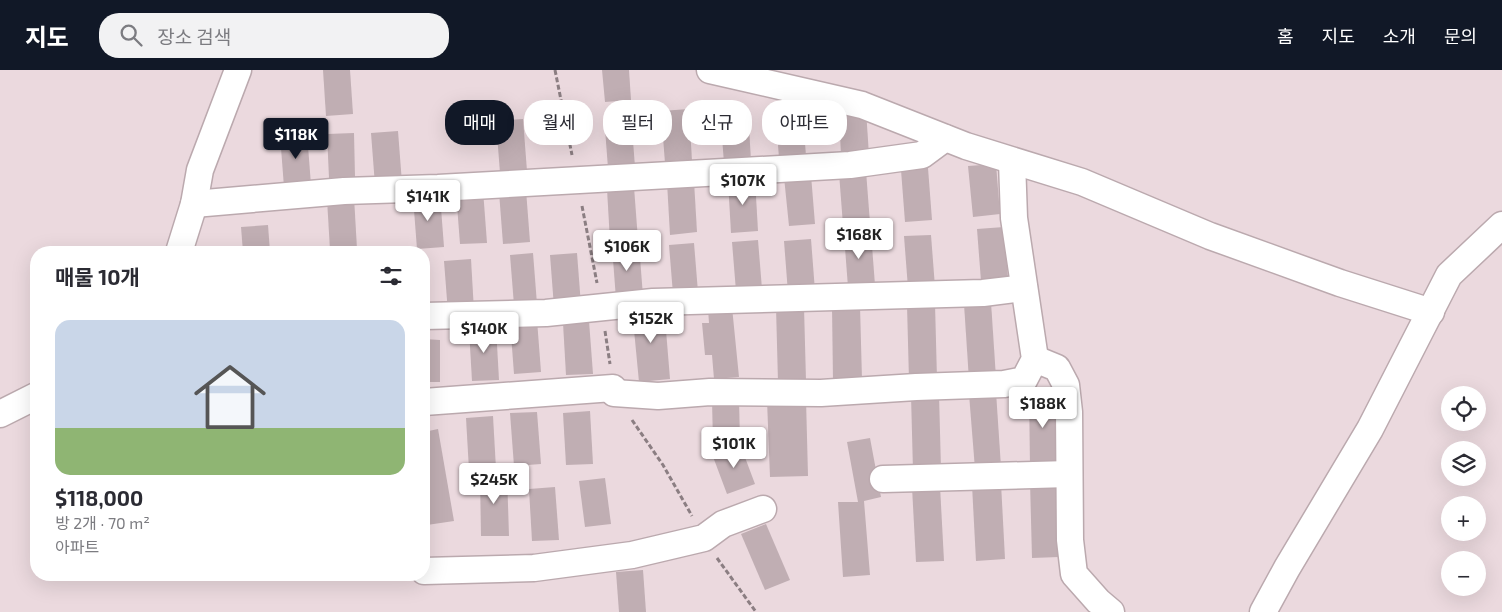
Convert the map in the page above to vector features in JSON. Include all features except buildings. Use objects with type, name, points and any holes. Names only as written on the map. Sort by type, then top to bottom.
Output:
[{"type":"street","points":[[181,246],[194,204],[200,170],[238,70]]},
{"type":"street","points":[[710,70],[862,105],[945,138],[1082,182],[1210,236],[1322,277],[1431,312]]},
{"type":"street","points":[[194,204],[344,191],[438,188],[850,165],[922,155],[945,138]]},
{"type":"street","points":[[430,402],[614,391],[658,396],[710,392],[821,393],[1004,384],[1024,380],[1035,359],[1014,218],[1012,161]]},
{"type":"street","points":[[1264,612],[1286,568],[1370,429],[1449,275],[1502,225]]},
{"type":"street","points":[[430,316],[546,313],[654,302],[973,293],[1024,288]]},
{"type":"street","points":[[1035,359],[1057,368],[1066,386],[1069,412],[1070,540],[1074,574],[1098,601],[1111,612]]},
{"type":"street","points":[[0,414],[30,399]]},
{"type":"street","points":[[883,479],[1069,474]]},
{"type":"street","points":[[430,571],[534,568],[632,555],[704,538],[724,524],[763,509]]},
{"type":"path","points":[[555,70],[601,307],[614,391],[663,464],[704,538],[756,612]]}]
